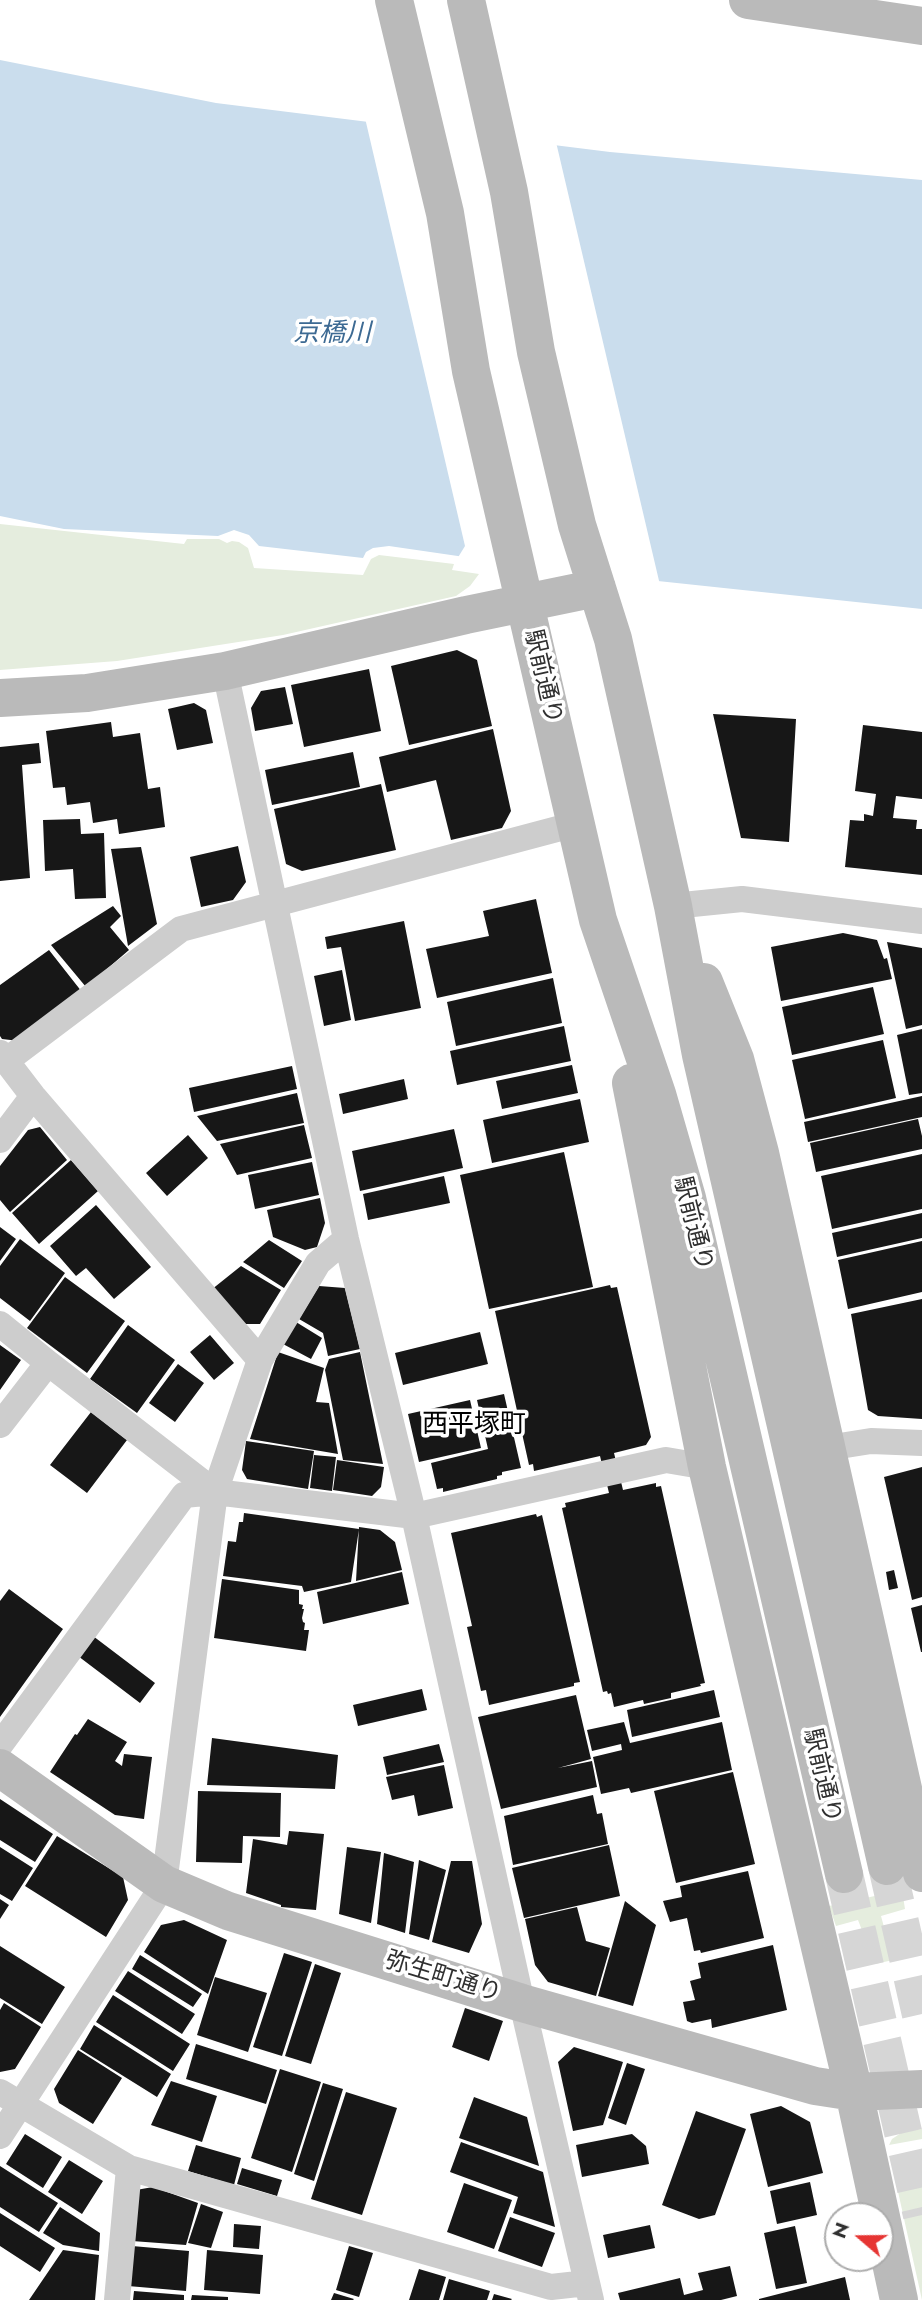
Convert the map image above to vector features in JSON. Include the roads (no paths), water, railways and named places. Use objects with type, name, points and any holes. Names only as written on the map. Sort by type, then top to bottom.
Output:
[{"type":"street","name":"駅前通り","points":[[394,0],[445,213],[471,371],[598,920],[657,1094],[687,1198],[844,1874]]},
{"type":"street","points":[[466,0],[509,192],[536,352],[577,525],[613,639],[673,906],[704,1068],[904,1870]]},
{"type":"street","points":[[748,0],[904,16]]},
{"type":"street","points":[[0,698],[87,693],[225,671],[522,591],[597,588]]},
{"type":"street","points":[[10,2098],[129,2168],[551,2287],[589,2292],[414,1516],[346,1239],[225,671]]},
{"type":"street","points":[[260,1360],[33,1096],[3,1057],[181,929],[576,824]]},
{"type":"street","points":[[673,906],[743,899],[922,921]]},
{"type":"street","points":[[673,906],[735,1059],[760,1153],[827,1448],[904,1870]]},
{"type":"street","points":[[598,920],[707,1467],[854,2092],[899,2300]]},
{"type":"street","points":[[0,1140],[33,1096]]},
{"type":"street","points":[[0,2136],[10,2098],[164,1884],[215,1492],[260,1360],[318,1263],[346,1239]]},
{"type":"street","points":[[0,1324],[215,1492]]},
{"type":"street","points":[[0,1425],[48,1363]]},
{"type":"street","points":[[827,1448],[871,1441],[922,1443]]},
{"type":"street","points":[[0,1745],[184,1495],[215,1492],[414,1516],[666,1460],[707,1467]]},
{"type":"street","name":"弥生町通り","points":[[0,1768],[164,1884],[228,1911],[522,2003],[815,2087],[854,2092],[922,2089]]},
{"type":"street","points":[[117,2300],[129,2168]]},
{"type":"water","name":"京橋川","points":[[0,60],[216,103],[610,152],[922,180],[922,609],[554,570],[389,546],[373,548],[366,552],[363,558],[259,546],[249,535],[234,530],[218,536],[64,529],[0,516]]},
{"type":"tunnel","points":[[887,1866],[922,2019]]},
{"type":"tunnel","points":[[844,1874],[922,2215]]},
{"type":"district","name":"西平塚町","points":[[474,1426]]}]
